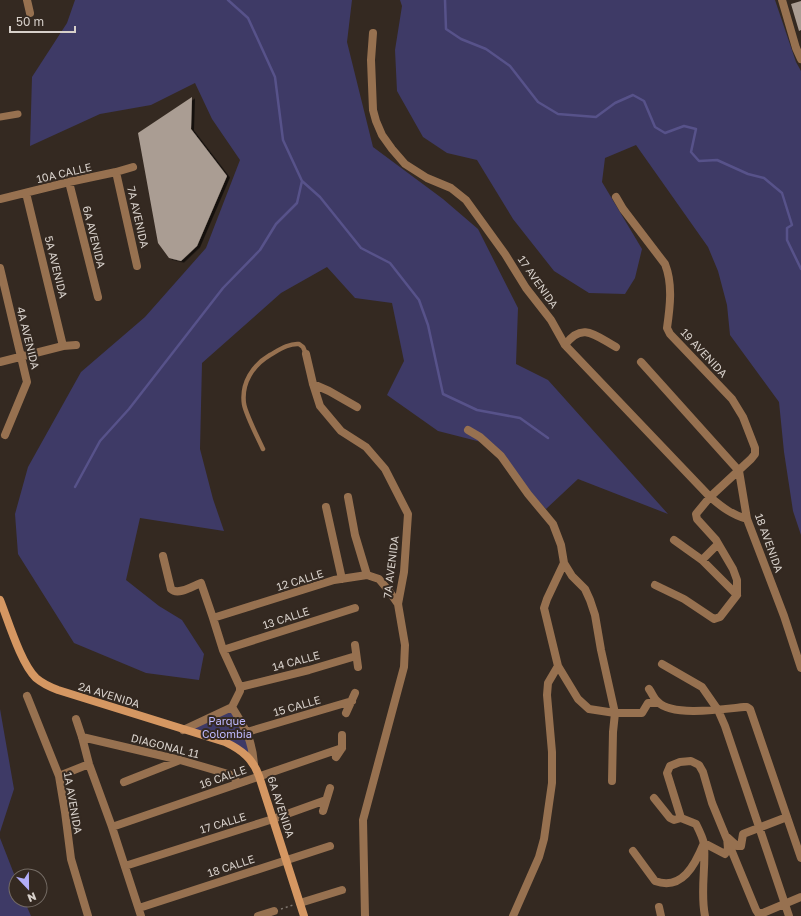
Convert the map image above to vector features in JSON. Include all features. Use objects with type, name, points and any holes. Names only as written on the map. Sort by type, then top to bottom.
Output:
[{"type":"main road","name":"2A AVENIDA","points":[[0,600],[26,664],[33,674],[42,682],[58,690],[217,739],[232,745],[254,764]]},
{"type":"main road","name":"6A AVENIDA","points":[[254,764],[274,819],[304,916]]},
{"type":"street","points":[[27,0],[30,14]]},
{"type":"street","points":[[782,0],[799,47],[801,59]]},
{"type":"street","name":"17 AVENIDA","points":[[372,33],[371,60],[373,110],[382,135],[392,149],[405,164],[427,178],[451,188],[466,200],[497,243],[526,288],[551,320],[565,345],[710,497],[730,513],[747,519]]},
{"type":"street","points":[[0,117],[18,114]]},
{"type":"street","name":"10A CALLE","points":[[0,199],[133,167]]},
{"type":"street","name":"7A AVENIDA","points":[[116,172],[137,266]]},
{"type":"street","name":"6A AVENIDA","points":[[69,182],[98,297]]},
{"type":"street","name":"5A AVENIDA","points":[[26,193],[63,346]]},
{"type":"street","name":"19 AVENIDA","points":[[616,197],[623,209],[665,264],[671,284],[667,328],[670,334],[732,399],[743,417],[755,448],[755,454],[739,471]]},
{"type":"street","name":"4A AVENIDA","points":[[0,268],[27,382],[6,435]]},
{"type":"street","points":[[565,345],[571,336],[578,332],[585,331],[616,346]]},
{"type":"street","points":[[0,362],[63,346],[76,345]]},
{"type":"street","name":"7A AVENIDA","points":[[305,351],[320,406],[341,431],[366,447],[385,469],[408,514],[404,572],[398,604],[405,645],[404,667],[362,820],[365,916]]},
{"type":"street","points":[[641,362],[739,471],[710,497],[696,514],[697,519],[712,535],[733,569],[737,580],[737,595],[720,617],[714,619],[684,599],[655,585]]},
{"type":"street","points":[[313,384],[357,407]]},
{"type":"street","points":[[468,430],[480,437],[501,456],[528,494],[553,524],[561,545],[564,563],[572,576],[585,589],[595,615],[615,713],[612,781]]},
{"type":"street","name":"18 AVENIDA","points":[[739,471],[747,519],[784,616],[801,668]]},
{"type":"street","points":[[348,497],[355,535],[367,575],[379,579],[398,604]]},
{"type":"street","points":[[326,507],[342,579]]},
{"type":"street","points":[[674,540],[702,560],[737,595]]},
{"type":"street","points":[[702,560],[718,544]]},
{"type":"street","points":[[163,556],[173,592],[178,592],[201,583],[223,650],[240,687],[240,691],[232,707],[184,730]]},
{"type":"street","points":[[564,563],[546,599],[544,608],[558,666],[578,699],[589,709],[615,713],[642,713],[648,703],[658,703],[673,710],[718,710],[744,707],[750,709],[801,858]]},
{"type":"street","name":"12 CALLE","points":[[213,618],[334,580],[367,575]]},
{"type":"street","name":"13 CALLE","points":[[223,650],[355,608]]},
{"type":"street","points":[[355,645],[358,667]]},
{"type":"street","name":"14 CALLE","points":[[240,687],[309,670],[356,656]]},
{"type":"street","points":[[662,664],[702,687],[718,710],[725,726],[789,916]]},
{"type":"street","points":[[513,916],[539,857],[544,839],[552,783],[552,752],[547,695],[548,683],[558,666]]},
{"type":"street","points":[[650,689],[658,703]]},
{"type":"street","name":"1A AVENIDA","points":[[27,696],[58,776],[65,812],[71,858],[88,916]]},
{"type":"street","name":"15 CALLE","points":[[247,732],[354,697],[346,713]]},
{"type":"street","name":"6A AVENIDA","points":[[232,707],[247,732],[254,755],[254,764]]},
{"type":"street","points":[[76,719],[89,764],[112,827],[140,912]]},
{"type":"street","points":[[336,757],[342,748],[342,735]]},
{"type":"street","name":"DIAGONAL 11","points":[[82,737],[180,760],[235,776],[236,783]]},
{"type":"street","name":"16 CALLE","points":[[112,827],[236,783],[342,748]]},
{"type":"street","points":[[124,782],[180,760]]},
{"type":"street","points":[[681,818],[667,773],[670,766],[680,762],[692,761],[699,765],[703,772],[712,803],[758,913],[763,913],[801,897]]},
{"type":"street","points":[[58,776],[89,764]]},
{"type":"street","points":[[323,811],[330,788]]},
{"type":"street","points":[[654,798],[670,818],[674,820],[681,818],[696,824],[704,843],[704,883],[702,895],[705,916]]},
{"type":"street","name":"17 CALLE","points":[[125,866],[274,819],[326,800]]},
{"type":"street","points":[[727,837],[737,846],[741,846],[743,834],[787,817]]},
{"type":"street","points":[[704,843],[723,854],[726,854],[728,849],[727,837]]},
{"type":"street","points":[[633,851],[655,881],[668,884],[680,880],[686,874],[698,856],[704,843]]},
{"type":"street","name":"18 CALLE","points":[[140,912],[286,859],[330,846]]},
{"type":"street","points":[[300,903],[342,890]]},
{"type":"street","points":[[658,907],[661,916]]},
{"type":"street","points":[[258,916],[274,911]]},
{"type":"lane","points":[[263,449],[244,405],[244,393],[249,376],[256,366],[278,351],[295,344],[299,344],[305,351]]},
{"type":"green space","points":[[75,0],[352,0],[347,42],[373,147],[443,199],[478,229],[518,308],[516,364],[548,380],[668,514],[578,479],[546,509],[516,477],[489,444],[438,431],[387,395],[404,361],[392,303],[355,298],[327,267],[281,293],[202,363],[200,449],[213,499],[224,531],[140,518],[126,580],[159,606],[182,620],[204,654],[199,680],[146,673],[74,643],[18,554],[15,514],[28,467],[81,372],[145,317],[206,248],[240,160],[212,119],[195,83],[151,105],[100,114],[30,146],[32,77],[67,23]]},
{"type":"green space","points":[[400,0],[775,0],[796,62],[801,71],[801,535],[793,511],[784,452],[779,402],[730,335],[727,305],[718,271],[708,247],[636,145],[605,158],[602,182],[642,249],[635,278],[625,294],[589,293],[554,271],[513,219],[477,160],[447,153],[423,137],[397,91],[395,50],[402,6]]},
{"type":"green space","name":"Parque Colombia","points":[[232,707],[254,761],[232,745],[185,730]]},
{"type":"green space","points":[[0,709],[14,789],[0,832]]},
{"type":"green space","points":[[0,838],[12,868],[8,868],[8,908],[28,908],[31,916],[0,916]]},
{"type":"building","points":[[801,1],[801,30],[799,31],[791,4]]},
{"type":"building","points":[[192,97],[191,129],[227,176],[197,246],[181,261],[169,258],[158,243],[138,133]]},
{"type":"waterway","points":[[228,0],[248,18],[275,77],[283,140],[302,181],[320,197],[361,248],[390,263],[419,300],[428,325],[443,394],[477,410],[520,418],[548,438]]},
{"type":"waterway","points":[[445,0],[446,29],[461,39],[486,49],[510,66],[538,102],[558,114],[596,117],[615,103],[633,95],[644,101],[655,127],[665,133],[684,126],[696,129],[691,152],[699,161],[717,160],[748,174],[764,178],[782,193],[792,225],[787,228],[787,240],[801,269]]},
{"type":"waterway","points":[[75,487],[100,441],[129,409],[223,288],[260,250],[276,224],[297,203],[302,181]]}]
